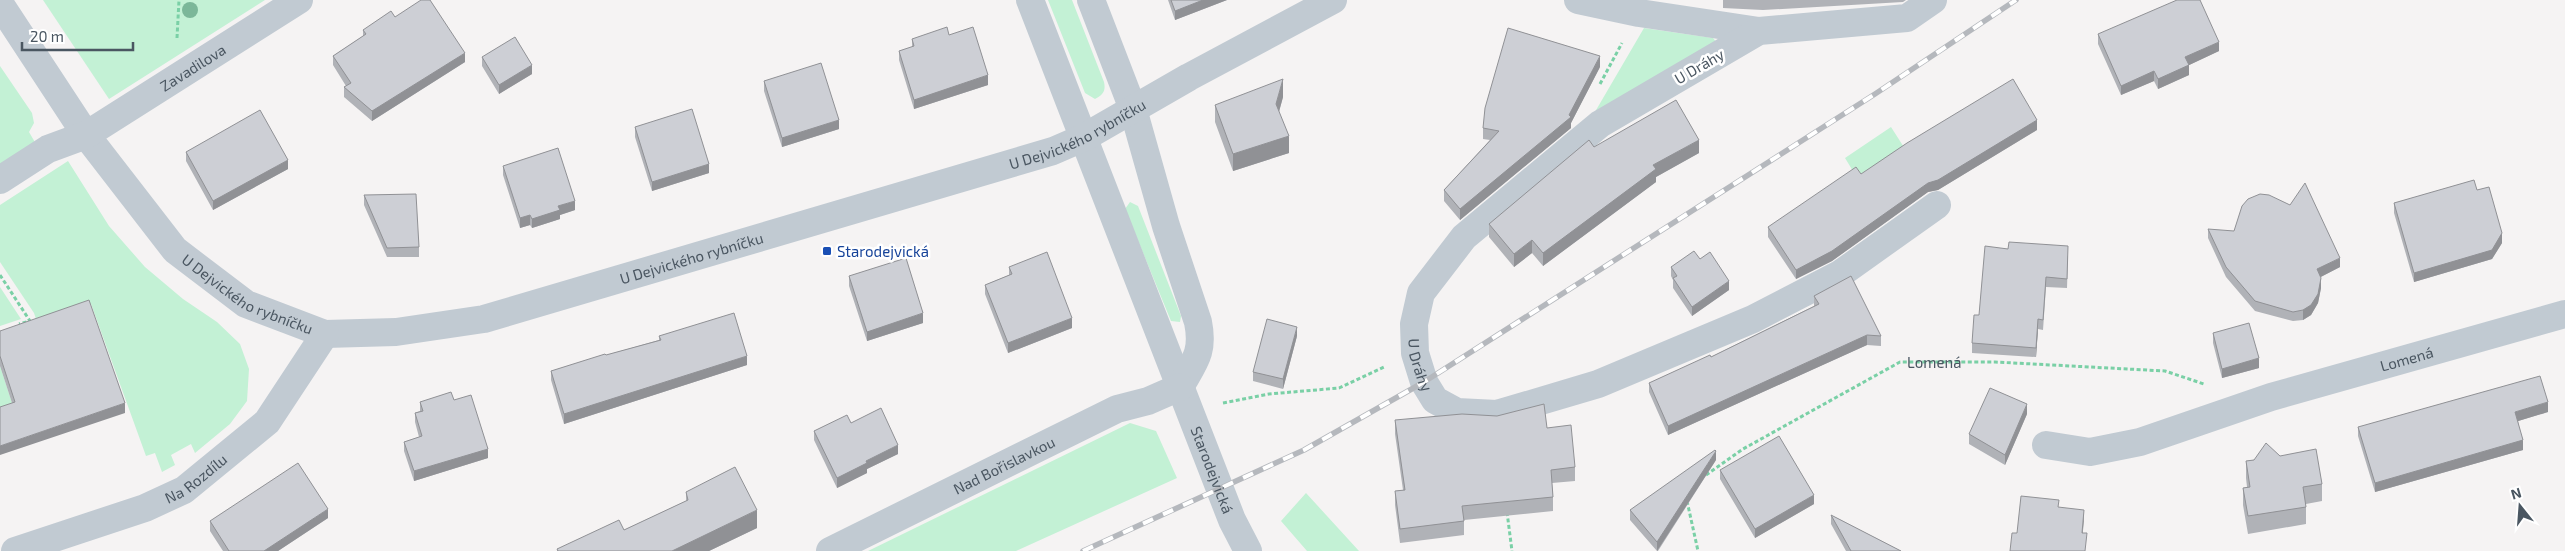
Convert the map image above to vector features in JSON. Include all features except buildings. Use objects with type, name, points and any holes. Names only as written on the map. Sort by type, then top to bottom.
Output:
[{"type":"street","name":"Zavadilova","points":[[86,135],[299,0]]},
{"type":"street","name":"Starodejvická","points":[[1030,0],[1232,520],[1248,551]]},
{"type":"street","points":[[1091,0],[1133,109],[1201,338],[1200,353],[1180,387]]},
{"type":"street","name":"U Dejvického rybníčku","points":[[0,4],[86,135],[175,250],[246,304],[325,334],[396,332],[484,318],[1053,152],[1083,138],[1334,0]]},
{"type":"street","points":[[1578,0],[1639,13],[1759,31]]},
{"type":"street","name":"U Dráhy","points":[[1933,0],[1907,18],[1759,31],[1600,124],[1464,237],[1421,293],[1414,324],[1415,353],[1424,382],[1435,400],[1458,412],[1497,414],[1598,384],[1753,319],[1840,274],[1937,205]]},
{"type":"street","points":[[0,180],[48,149],[86,135]]},
{"type":"street","name":"Lomená","points":[[2046,445],[2090,452],[2140,442],[2248,404],[2565,314]]},
{"type":"street","name":"Na Rozdílu","points":[[14,551],[145,508],[184,490],[267,422],[325,334]]},
{"type":"street","name":"Nad Bořislavkou","points":[[830,551],[1117,409],[1148,401],[1180,387]]},
{"type":"path","points":[[176,38],[179,0]]},
{"type":"path","points":[[1599,86],[1639,13]]},
{"type":"path","points":[[0,275],[30,321],[15,326]]},
{"type":"path","points":[[1220,403],[1269,394],[1339,388],[1415,353]]},
{"type":"path","name":"Lomená","points":[[1698,480],[1743,449],[1900,362],[1995,362],[2165,371],[2216,388],[2248,404]]},
{"type":"path","points":[[1685,496],[1698,551]]},
{"type":"path","points":[[1507,508],[1512,551]]},
{"type":"green space","points":[[43,0],[265,0],[109,99]]},
{"type":"green space","points":[[1048,0],[1072,0],[1104,82],[1105,88],[1103,92],[1095,99],[1085,93]]},
{"type":"green space","points":[[1644,28],[1713,38],[1717,43],[1592,117]]},
{"type":"green space","points":[[0,66],[32,113],[34,123],[29,132],[36,144],[0,169]]},
{"type":"green space","points":[[1891,127],[1907,152],[1856,176],[1845,158]]},
{"type":"green space","points":[[68,161],[109,226],[145,267],[183,299],[217,322],[240,344],[249,369],[247,401],[230,424],[195,453],[191,444],[171,455],[175,465],[162,472],[155,453],[146,456],[91,304],[37,322],[34,313],[0,262],[0,205]]},
{"type":"green space","points":[[1130,202],[1138,206],[1181,316],[1180,322],[1171,321],[1125,209]]},
{"type":"green space","points":[[0,287],[21,319],[0,326]]},
{"type":"green space","points":[[0,366],[15,412],[0,417]]},
{"type":"green space","points":[[1130,423],[1156,431],[1177,478],[1016,551],[868,551]]},
{"type":"green space","points":[[1306,493],[1359,551],[1307,551],[1281,521]]},
{"type":"railway","points":[[1083,551],[1304,450],[1424,382],[1875,94],[2016,0]]},
{"type":"place","name":"Starodejvická","points":[[827,251]]}]
